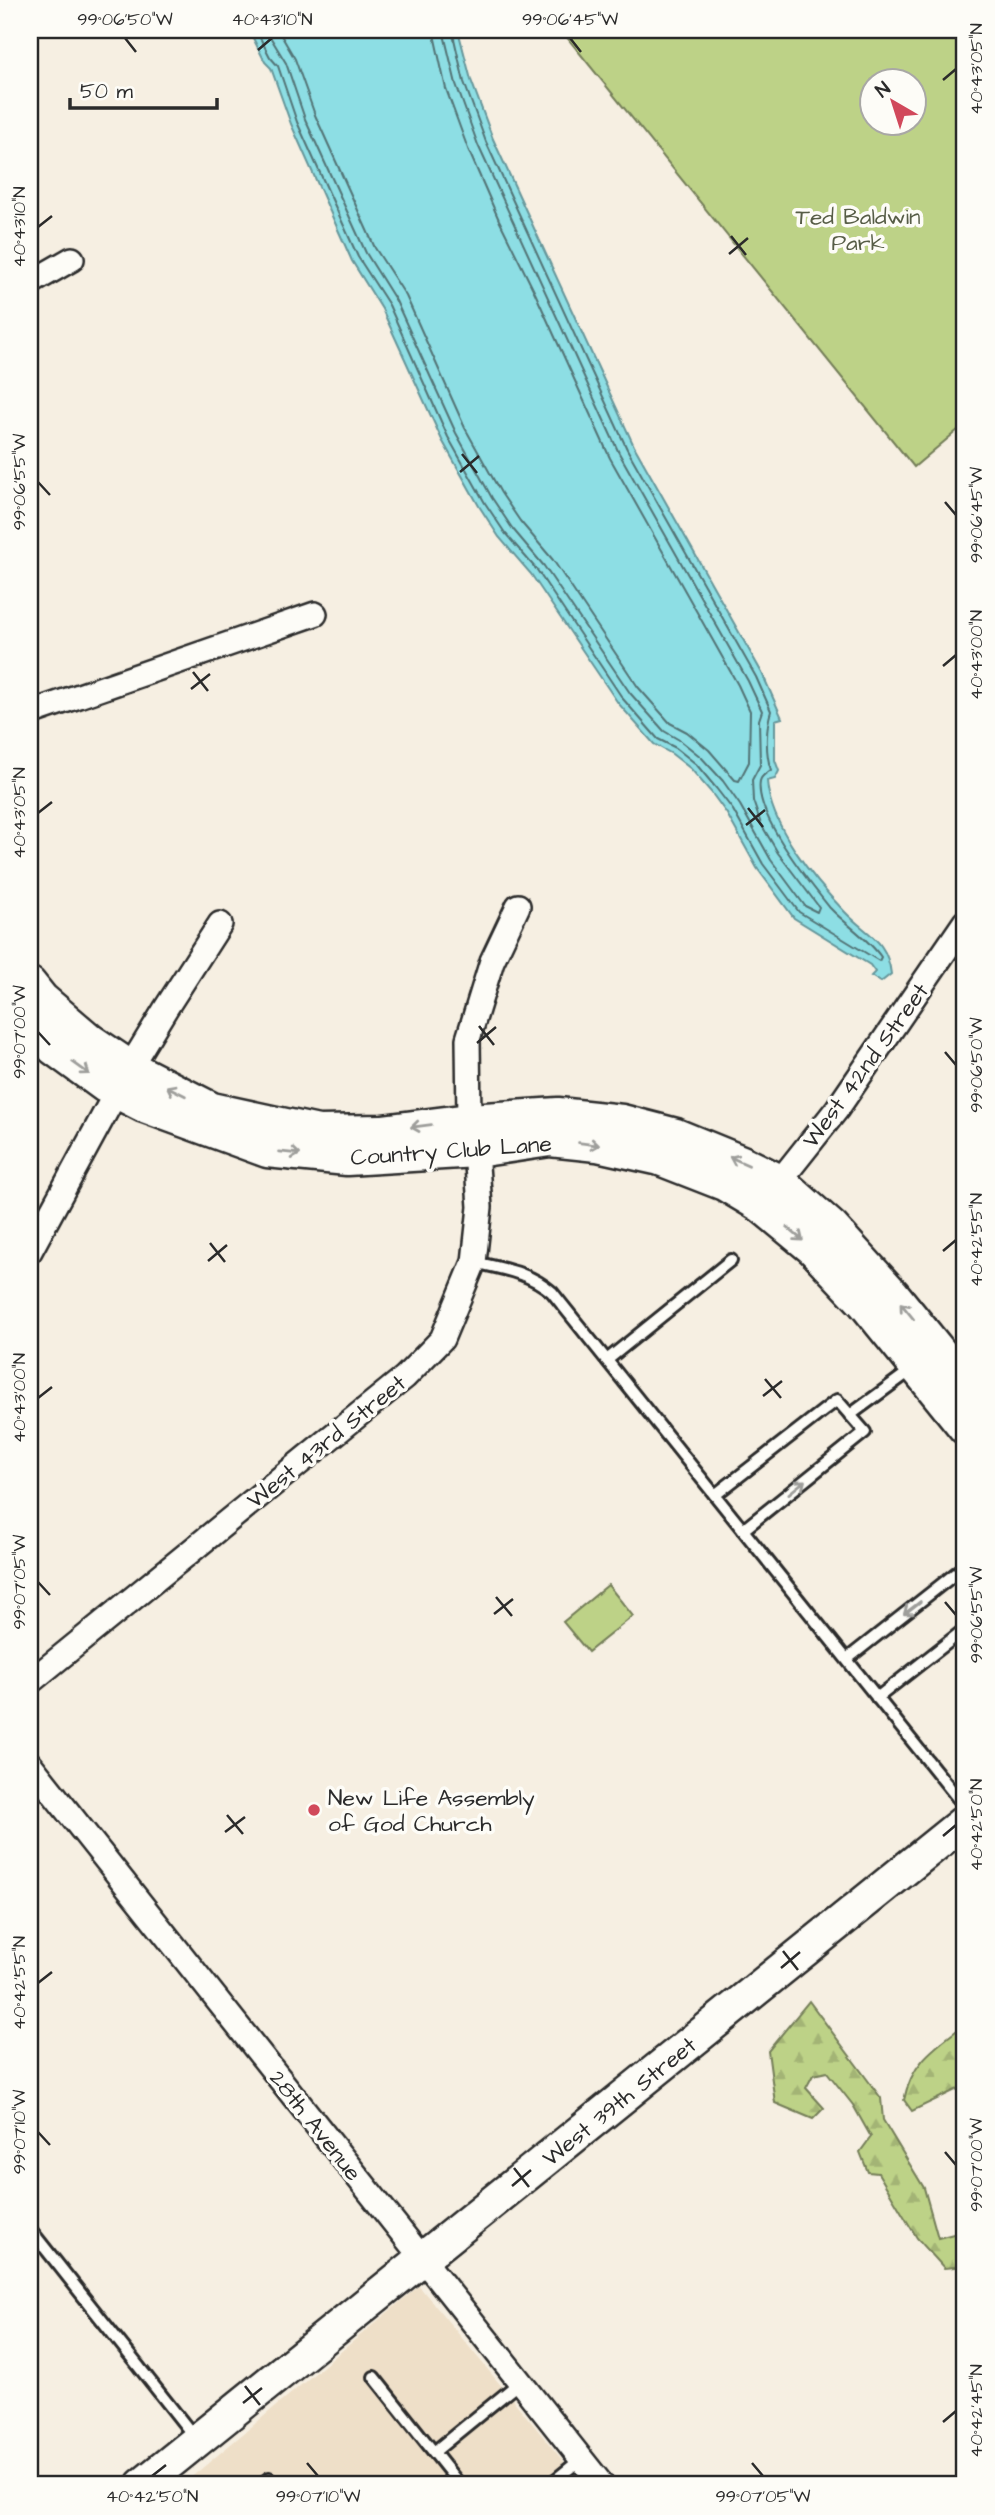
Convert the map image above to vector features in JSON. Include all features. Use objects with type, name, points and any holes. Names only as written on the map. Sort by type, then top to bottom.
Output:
[{"type":"street","points":[[30,284],[72,259]]},
{"type":"street","points":[[30,713],[316,614]]},
{"type":"street","name":"West 43rd Street","points":[[30,1682],[405,1377],[442,1339],[474,1262],[480,1207],[476,1151],[470,1120],[468,1039],[488,971],[518,906]]},
{"type":"street","name":"West 42nd Street","points":[[770,1194],[837,1109],[965,922]]},
{"type":"street","points":[[30,1251],[166,1007],[220,924]]},
{"type":"street","name":"Country Club Lane","points":[[30,984],[42,999],[90,1040],[144,1106],[267,1151],[347,1159],[476,1151],[550,1140],[597,1145],[660,1159],[724,1184],[770,1194]]},
{"type":"street","name":"Country Club Lane","points":[[30,1024],[53,1048],[124,1080],[212,1109],[318,1132],[382,1131],[470,1120],[558,1114],[622,1121],[677,1135],[742,1162],[813,1249],[864,1303],[926,1357],[965,1383]]},
{"type":"street","name":"Country Club Lane","points":[[926,1357],[965,1428]]},
{"type":"street","name":"28th Avenue","points":[[30,1764],[602,2485]]},
{"type":"street","name":"West 39th Street","points":[[142,2485],[965,1821]]},
{"type":"lane","points":[[607,1360],[731,1260]]},
{"type":"lane","points":[[474,1262],[538,1280],[552,1292],[965,1807]]},
{"type":"lane","points":[[850,1415],[926,1357]]},
{"type":"lane","points":[[715,1495],[837,1400],[865,1432],[743,1530]]},
{"type":"lane","points":[[847,1659],[965,1566]]},
{"type":"lane","points":[[877,1698],[965,1629]]},
{"type":"lane","points":[[30,2229],[197,2441]]},
{"type":"lane","points":[[374,2377],[460,2485]]},
{"type":"lane","points":[[434,2452],[520,2382]]},
{"type":"lane","points":[[549,2485],[582,2459]]},
{"type":"lane","points":[[260,2485],[269,2477]]},
{"type":"shaded area","points":[[419,2286],[583,2485],[182,2485]]},
{"type":"green space","name":"Ted Baldwin Park","points":[[561,30],[965,30],[965,424],[914,467]]},
{"type":"green space","points":[[608,1585],[633,1616],[588,1652],[563,1622]]},
{"type":"green space","points":[[809,2001],[881,2098],[883,2120],[924,2188],[938,2238],[965,2231],[965,2266],[944,2268],[917,2238],[878,2173],[868,2172],[860,2152],[871,2137],[853,2105],[827,2072],[813,2075],[806,2088],[824,2108],[813,2119],[775,2103],[768,2051]]},
{"type":"green space","points":[[965,2024],[965,2082],[958,2089],[912,2111],[904,2100],[919,2064]]},
{"type":"water","points":[[249,30],[458,30],[471,80],[493,139],[634,446],[762,673],[782,718],[775,720],[775,760],[779,771],[775,779],[767,781],[776,816],[807,868],[845,912],[880,945],[889,962],[891,974],[881,982],[871,976],[875,972],[870,965],[794,918],[757,868],[727,814],[711,792],[691,769],[654,744],[618,703],[531,574],[499,537],[442,440],[382,309],[352,261],[291,124],[271,68],[265,62]]},
{"type":"place","name":"New Life Assembly of God Church","points":[[314,1810]]}]
